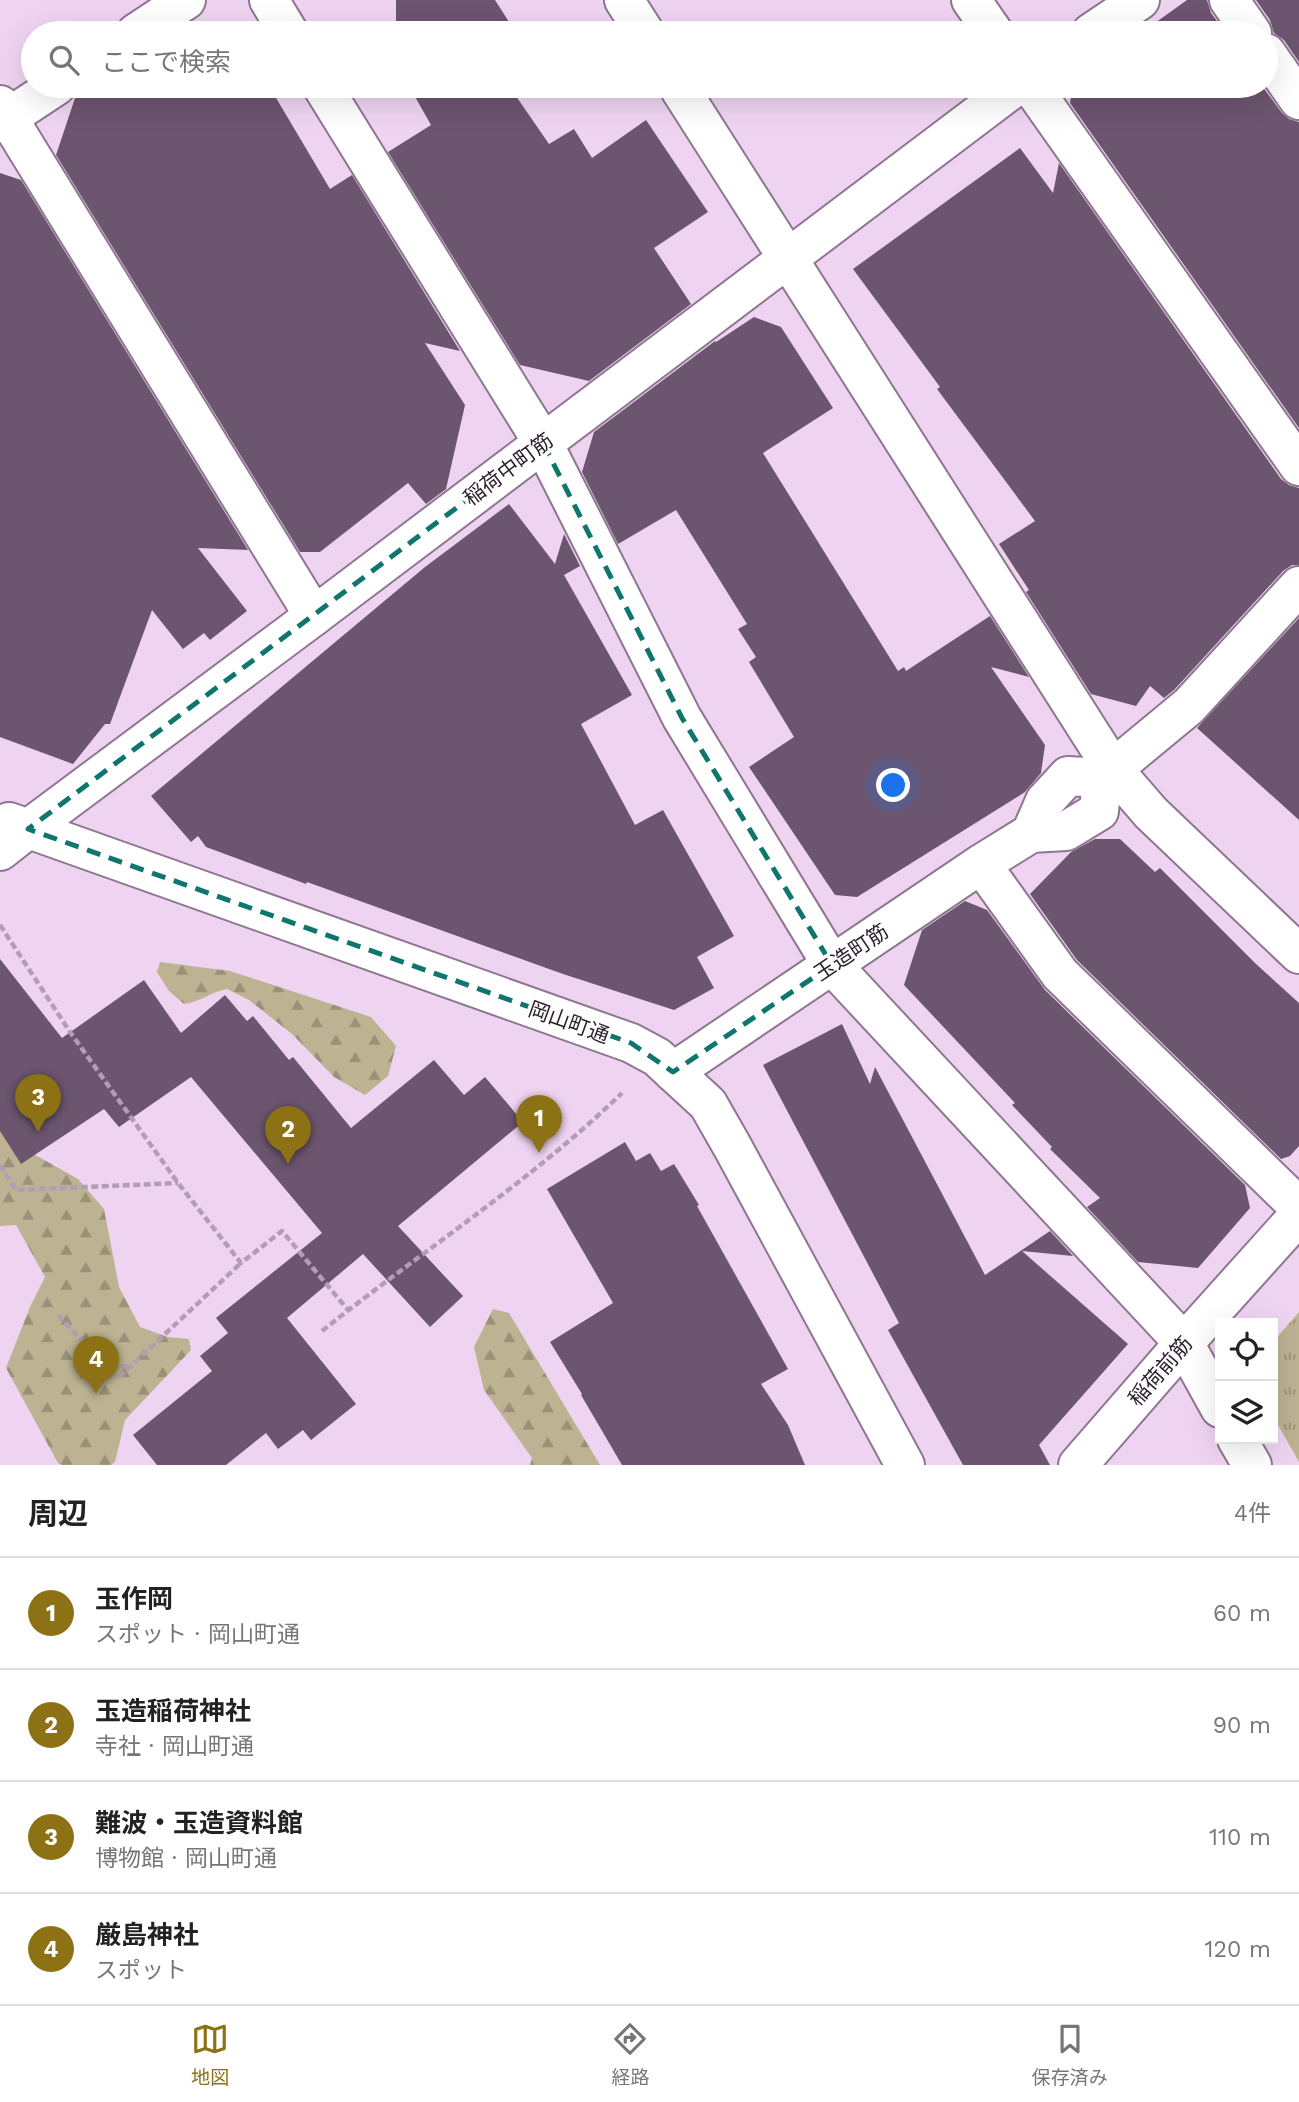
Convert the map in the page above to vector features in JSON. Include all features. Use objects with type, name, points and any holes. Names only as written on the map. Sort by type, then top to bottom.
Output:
[{"type":"street","points":[[154,21],[186,0]]},
{"type":"street","points":[[269,0],[282,21]]},
{"type":"street","points":[[624,0],[637,21]]},
{"type":"street","points":[[971,0],[986,21]]},
{"type":"street","points":[[1109,21],[1140,0]]},
{"type":"street","points":[[1229,0],[1244,21]]},
{"type":"street","points":[[1278,70],[1299,100]]},
{"type":"street","points":[[34,98],[3,115],[314,616]]},
{"type":"street","points":[[329,98],[543,443],[682,718],[832,964],[1184,1343],[1215,1399]]},
{"type":"street","points":[[686,98],[1107,773],[1299,954]]},
{"type":"street","name":"稲荷中町筋","points":[[9,833],[314,616],[1000,98]]},
{"type":"street","points":[[1039,98],[1299,466]]},
{"type":"street","points":[[1107,773],[1189,706],[1299,586]]},
{"type":"street","name":"玉造町筋","points":[[665,1065],[832,964],[981,864],[1031,834],[1066,831],[1099,811],[1107,773]]},
{"type":"street","name":"岡山町通","points":[[9,833],[631,1044],[665,1065],[708,1104],[905,1465]]},
{"type":"street","points":[[981,864],[1060,974],[1299,1207]]},
{"type":"street","name":"稲荷前筋","points":[[1078,1465],[1299,1215]]},
{"type":"street","points":[[1240,1444],[1252,1465]]},
{"type":"path","points":[[0,925],[70,1032],[178,1183],[241,1263]]},
{"type":"path","points":[[323,1331],[462,1226],[609,1106],[665,1065]]},
{"type":"path","points":[[0,1164],[16,1190],[178,1183]]},
{"type":"path","points":[[119,1377],[241,1263],[282,1231],[348,1310]]},
{"type":"path","points":[[58,1315],[103,1363],[130,1367]]},
{"type":"highlighted area","points":[[543,443],[682,718],[832,965],[673,1072],[631,1043],[28,829],[314,616]]},
{"type":"green space","points":[[160,962],[230,971],[371,1017],[396,1046],[388,1076],[365,1095],[334,1077],[292,1034],[249,1000],[227,989],[184,1004],[169,991],[157,972]]},
{"type":"green space","points":[[0,1121],[23,1148],[78,1179],[104,1209],[119,1287],[140,1327],[168,1337],[189,1339],[191,1350],[125,1420],[115,1462],[111,1465],[58,1463],[6,1368],[45,1277],[16,1225],[0,1226]]},
{"type":"green space","points":[[493,1309],[509,1313],[600,1465],[530,1465],[532,1458],[484,1390],[474,1347]]},
{"type":"green space","points":[[1299,1312],[1299,1462],[1278,1425],[1278,1336]]},
{"type":"building","points":[[396,0],[495,0],[508,21],[396,21]]},
{"type":"building","points":[[1187,0],[1207,0],[1217,21],[1158,21]]},
{"type":"building","points":[[1256,0],[1299,0],[1299,62],[1278,36],[1278,21],[1270,20]]},
{"type":"building","points":[[75,98],[276,98],[330,189],[352,175],[460,351],[425,343],[465,405],[446,489],[426,504],[408,483],[320,552],[300,552],[56,155]]},
{"type":"building","points":[[416,98],[517,98],[549,144],[574,129],[592,158],[646,120],[708,212],[654,248],[691,304],[589,381],[520,365],[388,152],[431,125]]},
{"type":"building","points":[[1071,98],[1271,98],[1289,119],[1299,122],[1299,428],[1070,103]]},
{"type":"building","points":[[1020,148],[1053,193],[1059,163],[1281,479],[1299,488],[1299,565],[1292,565],[1283,571],[1174,690],[1164,698],[1150,686],[1136,706],[1091,694],[999,544],[1035,521],[937,389],[940,387],[853,269]]},
{"type":"building","points":[[0,173],[21,180],[248,550],[198,548],[247,611],[210,640],[204,633],[183,649],[152,610],[110,724],[105,724],[73,764],[0,737]]},
{"type":"building","points":[[754,317],[781,327],[833,408],[763,453],[898,671],[904,667],[906,671],[990,616],[1029,677],[991,667],[1045,745],[1041,773],[1025,792],[857,897],[835,895],[749,767],[794,737],[749,662],[756,657],[738,629],[747,624],[676,510],[618,544],[582,472],[594,432],[715,341]]},
{"type":"building","points":[[509,504],[555,564],[564,534],[580,566],[564,575],[632,695],[581,724],[635,825],[663,810],[734,936],[697,957],[714,988],[674,1010],[563,974],[307,882],[306,884],[206,847],[198,836],[191,842],[151,796],[425,567]]},
{"type":"building","points":[[1299,618],[1299,820],[1197,728]]},
{"type":"building","points":[[1095,839],[1120,839],[1155,872],[1160,868],[1299,1003],[1299,1146],[1290,1156],[1281,1159],[1077,960],[1030,894],[1071,852]]},
{"type":"building","points":[[965,901],[987,910],[1045,990],[1245,1185],[1250,1208],[1198,1268],[1138,1262],[1087,1207],[1100,1198],[1050,1149],[1052,1147],[1012,1105],[1015,1103],[904,985],[922,930]]},
{"type":"building","points":[[0,959],[62,1038],[144,980],[181,1033],[225,995],[247,1021],[253,1016],[289,1060],[293,1057],[351,1128],[434,1060],[464,1095],[485,1077],[523,1122],[398,1226],[463,1296],[430,1327],[363,1254],[287,1318],[356,1404],[311,1440],[303,1430],[278,1449],[266,1433],[226,1465],[157,1465],[133,1435],[212,1371],[200,1356],[228,1333],[216,1318],[322,1233],[191,1077],[119,1127],[104,1109],[21,1164],[0,1131]]},
{"type":"building","points":[[842,1024],[870,1084],[875,1067],[985,1275],[1050,1231],[1073,1256],[1022,1251],[1128,1344],[1039,1445],[1050,1465],[963,1465],[888,1330],[899,1323],[763,1065]]},
{"type":"building","points":[[625,1142],[636,1161],[650,1153],[661,1171],[674,1164],[699,1205],[697,1206],[788,1369],[761,1384],[788,1425],[805,1465],[622,1465],[550,1342],[613,1303],[547,1189]]},
{"type":"place","name":"難波・玉造資料館","points":[[38,1132]]},
{"type":"place","name":"玉作岡","points":[[539,1153]]},
{"type":"place","name":"玉造稲荷神社","points":[[288,1164]]},
{"type":"place","name":"厳島神社","points":[[96,1394]]}]
